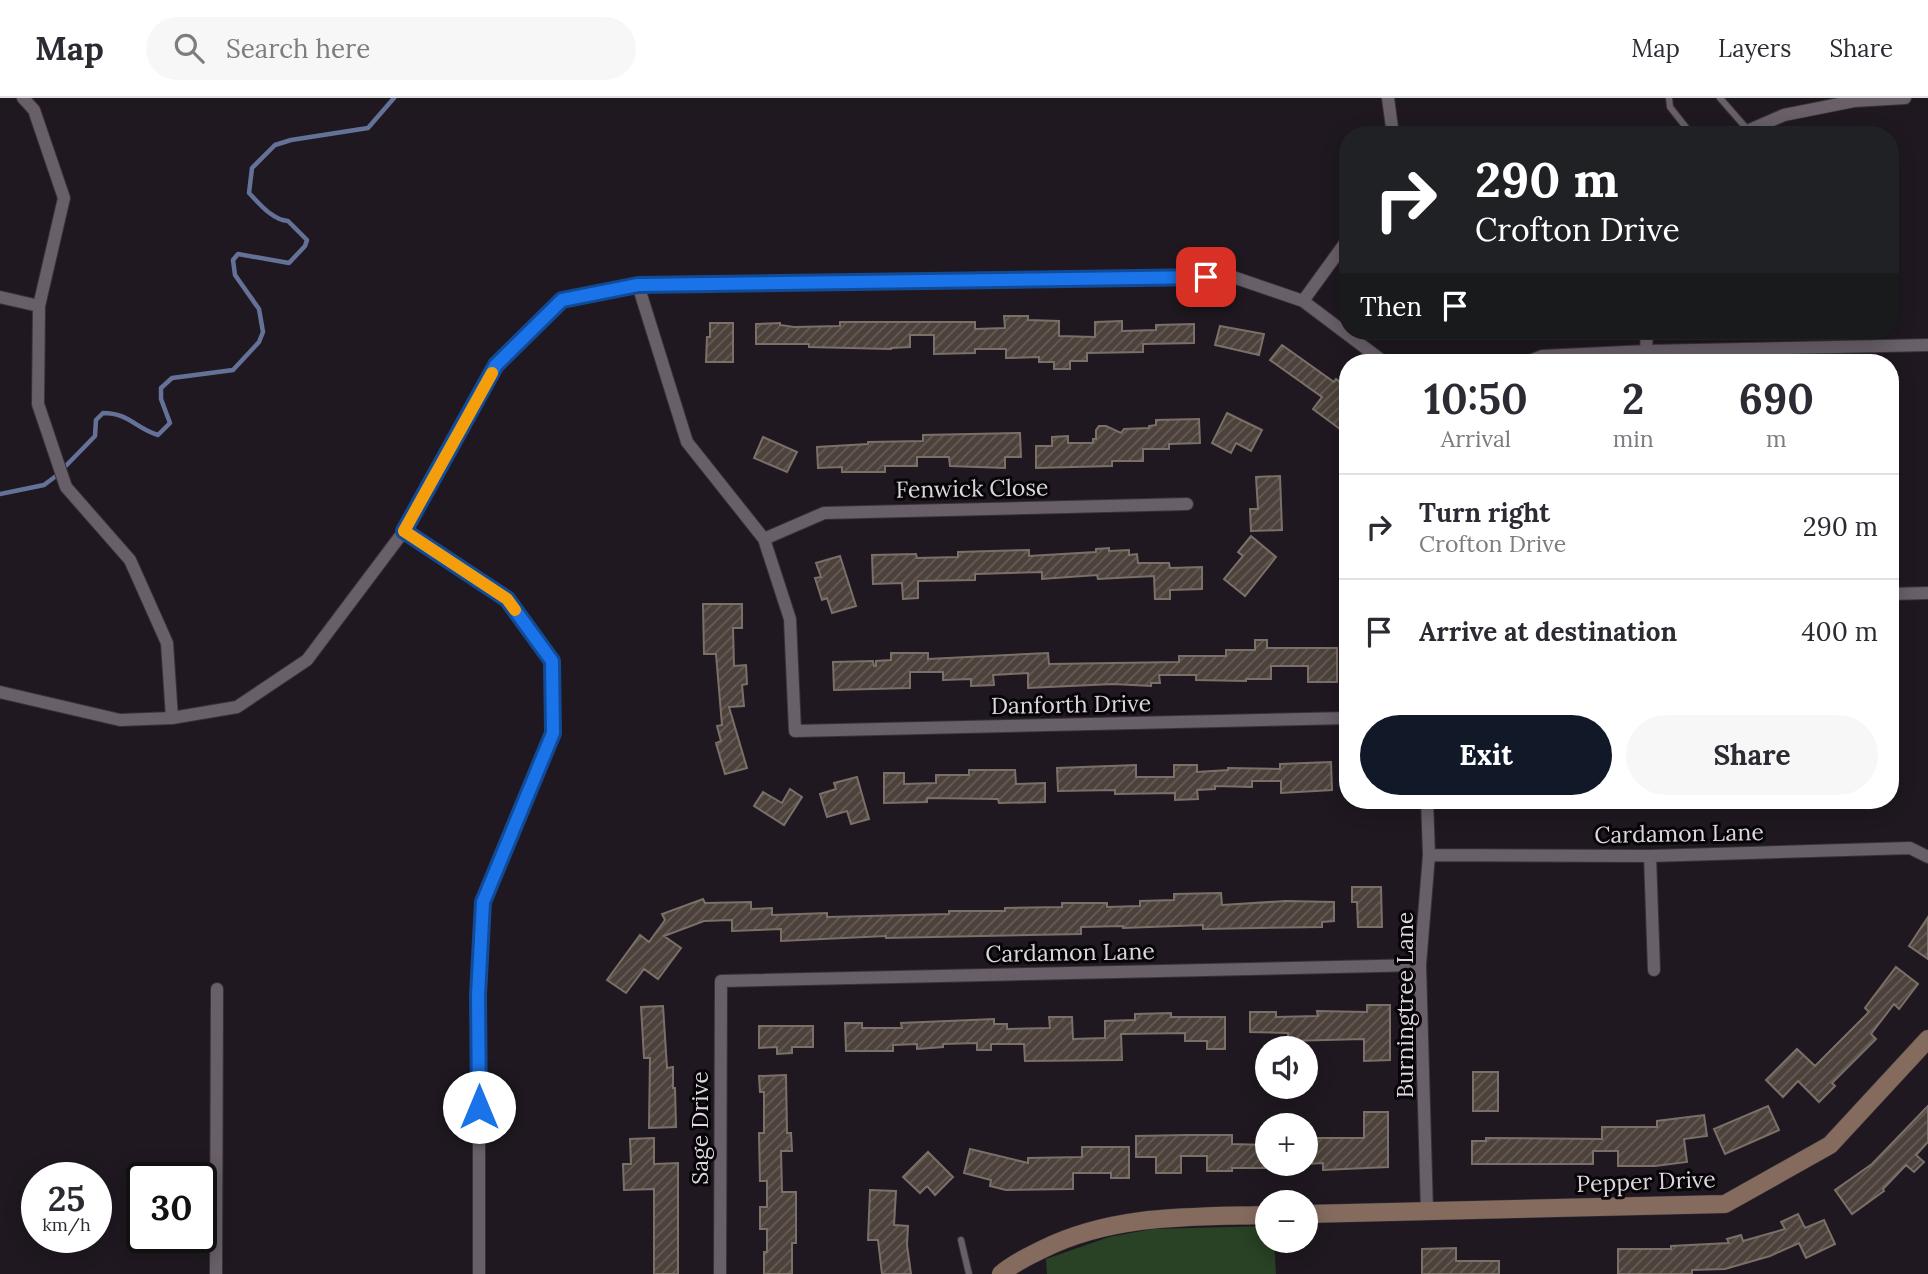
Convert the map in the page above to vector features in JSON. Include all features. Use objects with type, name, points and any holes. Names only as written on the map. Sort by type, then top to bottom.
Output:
[{"type":"street","points":[[23,98],[34,110],[64,198],[39,306],[38,404],[66,487],[130,560],[167,643],[172,718]]},
{"type":"street","points":[[1388,98],[1392,126]]},
{"type":"street","points":[[1759,126],[1784,115],[1854,101],[1905,98]]},
{"type":"street","points":[[1303,300],[1339,251]]},
{"type":"street","points":[[0,692],[120,720],[172,718],[237,707],[307,660],[404,531],[496,365],[562,300],[638,285],[1233,277],[1303,300],[1339,328]]},
{"type":"street","points":[[638,285],[687,442],[764,539]]},
{"type":"street","points":[[0,297],[39,306]]},
{"type":"street","points":[[1355,340],[1374,354]]},
{"type":"street","points":[[1646,351],[1647,340]]},
{"type":"street","points":[[1584,354],[1928,345]]},
{"type":"street","name":"Fenwick Close","points":[[764,539],[824,513],[1187,503]]},
{"type":"street","points":[[404,531],[507,599],[552,661],[553,733],[483,902],[478,995],[480,1274]]},
{"type":"street","name":"Danforth Drive","points":[[764,539],[790,619],[795,731],[1339,718]]},
{"type":"street","points":[[1899,594],[1928,593]]},
{"type":"street","name":"Burningtree Lane","points":[[1427,809],[1429,855],[1420,965],[1427,1212]]},
{"type":"street","name":"Cardamon Lane","points":[[1429,855],[1650,856],[1910,848],[1928,857]]},
{"type":"street","points":[[1650,856],[1654,970]]},
{"type":"street","name":"Cardamon Lane","points":[[721,981],[1420,965]]},
{"type":"street","name":"Sage Drive","points":[[720,1274],[721,981]]},
{"type":"street","points":[[216,1274],[217,989]]},
{"type":"street","name":"Pepper Drive","points":[[1318,1214],[1725,1204],[1830,1145],[1928,1039]]},
{"type":"street","points":[[1001,1274],[1060,1241],[1124,1222],[1158,1218],[1255,1215]]},
{"type":"lane","points":[[1669,98],[1670,107],[1685,126]]},
{"type":"lane","points":[[1720,98],[1738,126]]},
{"type":"lane","points":[[961,1240],[969,1274]]},
{"type":"green space","points":[[1255,1226],[1255,1253],[1275,1253],[1276,1274],[1047,1274],[1046,1259],[1109,1237],[1152,1229]]},
{"type":"building","points":[[1004,316],[1028,316],[1028,320],[1059,321],[1059,336],[1095,337],[1095,322],[1122,321],[1122,331],[1156,330],[1156,325],[1194,324],[1194,343],[1143,344],[1143,352],[1087,353],[1087,361],[1070,361],[1070,369],[1054,369],[1054,362],[1039,362],[1039,357],[1006,358],[1006,349],[975,349],[975,353],[934,354],[934,335],[910,335],[910,347],[891,349],[756,344],[756,324],[780,323],[794,327],[840,326],[840,322],[975,322],[975,329],[1005,328]]},
{"type":"building","points":[[710,323],[733,323],[733,362],[706,362]]},
{"type":"building","points":[[1220,326],[1264,334],[1259,355],[1215,345]]},
{"type":"building","points":[[1282,345],[1334,382],[1336,379],[1339,381],[1339,428],[1313,409],[1322,397],[1270,360]]},
{"type":"building","points":[[1227,413],[1262,430],[1251,451],[1236,443],[1231,453],[1212,443]]},
{"type":"building","points":[[1199,419],[1200,443],[1169,444],[1169,449],[1143,449],[1143,461],[1112,461],[1112,466],[1036,468],[1036,446],[1052,446],[1052,437],[1068,436],[1068,443],[1093,443],[1099,426],[1106,426],[1121,433],[1124,429],[1149,428],[1156,425],[1156,420]]},
{"type":"building","points":[[1020,433],[1021,457],[1005,457],[1005,468],[950,466],[949,457],[917,457],[917,466],[885,466],[885,472],[842,472],[842,467],[818,468],[817,447],[868,442],[923,441],[923,435]]},
{"type":"building","points":[[763,437],[797,452],[787,472],[754,458]]},
{"type":"building","points":[[1280,476],[1282,530],[1251,531],[1250,509],[1258,509],[1256,477]]},
{"type":"building","points":[[1251,536],[1276,557],[1245,596],[1224,579],[1243,556],[1238,552]]},
{"type":"building","points":[[1109,548],[1109,551],[1129,550],[1129,555],[1137,554],[1138,563],[1169,563],[1170,568],[1202,567],[1202,589],[1170,590],[1170,599],[1155,599],[1154,576],[1098,579],[1097,575],[1042,579],[1042,572],[975,574],[975,580],[918,581],[918,598],[903,599],[902,583],[873,584],[872,555],[958,557],[958,552],[1029,550],[1029,556],[1096,552],[1096,549]]},
{"type":"building","points":[[840,556],[856,606],[832,613],[827,598],[822,600],[815,578],[821,577],[816,563]]},
{"type":"building","points":[[703,604],[742,604],[742,628],[733,628],[734,666],[746,665],[747,684],[742,685],[744,706],[729,707],[747,768],[725,774],[716,743],[721,741],[717,726],[722,725],[716,654],[704,654]]},
{"type":"building","points":[[1255,640],[1267,640],[1267,648],[1337,648],[1337,682],[1308,682],[1308,666],[1271,666],[1271,679],[1196,680],[1196,675],[1159,675],[1160,683],[1151,683],[1151,686],[1113,684],[1028,688],[1028,673],[993,675],[994,685],[971,686],[971,679],[943,680],[943,672],[910,672],[910,688],[834,690],[833,662],[873,661],[876,666],[876,661],[891,660],[891,653],[928,653],[928,659],[1048,653],[1049,664],[1179,662],[1179,656],[1226,656],[1226,650],[1255,650]]},
{"type":"building","points":[[1331,762],[1332,790],[1281,793],[1281,781],[1252,781],[1252,787],[1215,786],[1215,789],[1197,790],[1198,799],[1175,800],[1175,793],[1058,791],[1057,768],[1136,765],[1136,777],[1174,777],[1174,765],[1197,765],[1197,772],[1228,768],[1280,769],[1280,764]]},
{"type":"building","points":[[969,770],[1015,770],[1016,784],[1045,783],[1045,802],[999,803],[998,799],[927,798],[927,802],[884,803],[884,773],[904,773],[904,784],[936,783],[936,775],[969,775]]},
{"type":"building","points":[[857,777],[869,819],[851,824],[847,811],[827,817],[820,794],[836,789],[834,783]]},
{"type":"building","points":[[790,789],[802,797],[784,825],[754,806],[763,792],[782,803]]},
{"type":"building","points":[[1352,887],[1381,887],[1382,927],[1358,927],[1357,902],[1352,902]]},
{"type":"building","points":[[1221,893],[1222,905],[1286,901],[1334,902],[1334,921],[1322,922],[1322,927],[1081,927],[1081,934],[886,936],[781,941],[781,929],[732,931],[732,920],[704,921],[664,936],[681,948],[658,979],[644,969],[626,993],[607,980],[640,935],[649,942],[665,920],[662,914],[703,899],[705,903],[751,902],[751,909],[772,908],[772,915],[827,913],[827,917],[1005,911],[1005,908],[1062,907],[1062,903],[1107,903],[1107,907],[1140,906],[1140,901],[1174,900],[1174,894]]},
{"type":"building","points":[[1928,917],[1928,959],[1909,946]]},
{"type":"building","points":[[1896,967],[1918,984],[1899,1009],[1894,1004],[1871,1034],[1876,1039],[1832,1083],[1835,1086],[1819,1102],[1798,1081],[1783,1097],[1766,1080],[1797,1049],[1815,1066],[1869,1012],[1865,1008]]},
{"type":"building","points":[[1367,1005],[1390,1005],[1390,1060],[1364,1061],[1364,1039],[1318,1040],[1318,1036],[1250,1032],[1250,1012],[1276,1012],[1276,1017],[1318,1016],[1317,1011],[1367,1012]]},
{"type":"building","points":[[663,1006],[667,1068],[673,1067],[676,1127],[649,1128],[650,1058],[644,1058],[641,1007]]},
{"type":"building","points":[[1171,1013],[1171,1017],[1225,1017],[1225,1049],[1207,1049],[1207,1041],[1185,1041],[1185,1033],[1121,1034],[1122,1060],[1025,1061],[1024,1044],[991,1044],[991,1050],[977,1050],[977,1043],[943,1044],[943,1047],[917,1049],[917,1044],[893,1045],[893,1051],[846,1051],[845,1023],[862,1023],[862,1028],[902,1028],[901,1023],[994,1019],[994,1024],[1007,1024],[1007,1029],[1050,1028],[1049,1017],[1072,1017],[1073,1039],[1105,1038],[1105,1021],[1135,1020],[1135,1014]]},
{"type":"building","points":[[759,1026],[813,1026],[813,1047],[792,1047],[792,1053],[777,1054],[777,1047],[759,1048]]},
{"type":"building","points":[[1473,1072],[1498,1072],[1498,1111],[1473,1111]]},
{"type":"building","points":[[786,1075],[787,1133],[791,1133],[792,1151],[781,1151],[782,1192],[796,1192],[796,1243],[792,1243],[792,1274],[764,1274],[767,1229],[760,1229],[760,1207],[767,1207],[767,1181],[760,1181],[759,1133],[764,1133],[764,1092],[760,1092],[759,1076]]},
{"type":"building","points":[[1768,1106],[1779,1130],[1725,1154],[1714,1129]]},
{"type":"building","points":[[1928,1106],[1928,1142],[1916,1155],[1924,1162],[1914,1172],[1906,1165],[1884,1191],[1852,1214],[1835,1190],[1872,1164]]},
{"type":"building","points":[[1364,1112],[1388,1112],[1388,1167],[1323,1170],[1323,1163],[1318,1163],[1318,1138],[1364,1138]]},
{"type":"building","points":[[1704,1115],[1707,1136],[1684,1139],[1687,1162],[1655,1166],[1618,1166],[1618,1151],[1593,1151],[1593,1164],[1472,1164],[1472,1141],[1486,1141],[1486,1138],[1602,1139],[1602,1127],[1657,1127],[1657,1121]]},
{"type":"building","points":[[1232,1135],[1232,1144],[1255,1145],[1255,1168],[1207,1171],[1207,1156],[1181,1156],[1181,1173],[1156,1173],[1156,1157],[1136,1157],[1136,1136]]},
{"type":"building","points":[[654,1138],[654,1164],[678,1163],[678,1274],[654,1274],[654,1189],[624,1190],[623,1164],[631,1164],[630,1139]]},
{"type":"building","points":[[1082,1147],[1129,1147],[1129,1178],[1111,1178],[1111,1173],[1073,1173],[1073,1189],[1006,1190],[990,1186],[991,1180],[964,1173],[970,1149],[1028,1163],[1028,1158],[1082,1157]]},
{"type":"building","points":[[928,1152],[953,1177],[935,1195],[927,1186],[920,1193],[903,1177]]},
{"type":"building","points":[[870,1190],[896,1191],[894,1225],[908,1226],[907,1245],[911,1274],[882,1274],[878,1240],[868,1240]]},
{"type":"building","points":[[1798,1214],[1805,1228],[1824,1220],[1835,1244],[1806,1258],[1799,1243],[1770,1256],[1725,1269],[1692,1270],[1692,1274],[1618,1274],[1618,1249],[1671,1249],[1671,1246],[1729,1243],[1727,1239],[1741,1235],[1743,1241],[1785,1229],[1781,1222]]},
{"type":"building","points":[[1456,1248],[1456,1261],[1499,1261],[1499,1274],[1422,1274],[1422,1249]]},
{"type":"waterway","points":[[0,494],[44,485],[56,476],[95,436],[96,420],[103,413],[119,415],[158,435],[170,423],[161,399],[161,388],[172,378],[233,370],[259,342],[263,332],[259,309],[235,275],[233,260],[238,254],[289,263],[305,246],[307,240],[288,221],[271,214],[249,193],[252,168],[275,145],[368,128],[394,98]]},
{"type":"slow traffic","points":[[492,373],[404,531],[507,599],[515,610]]},
{"type":"route","points":[[479,1107],[478,995],[483,902],[553,733],[552,661],[507,599],[404,531],[496,365],[562,300],[638,285],[1206,277]]}]
